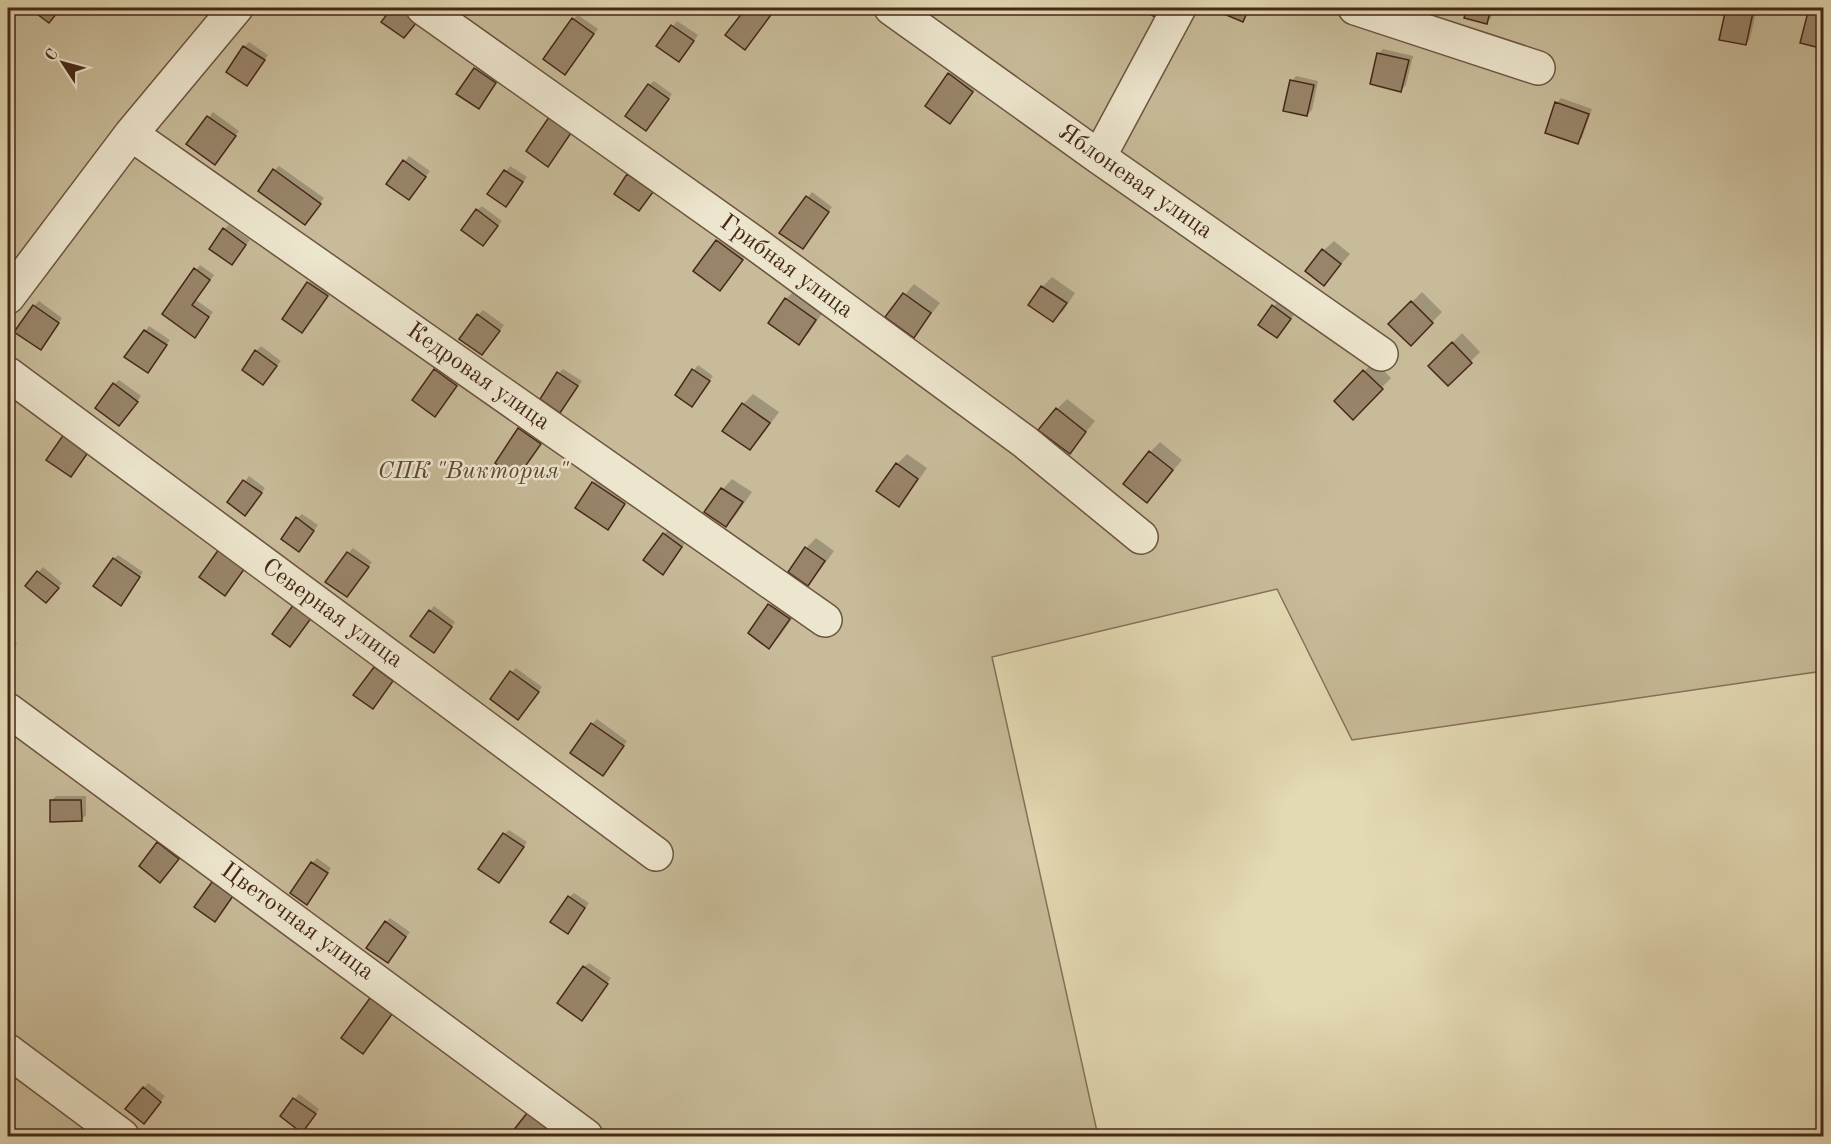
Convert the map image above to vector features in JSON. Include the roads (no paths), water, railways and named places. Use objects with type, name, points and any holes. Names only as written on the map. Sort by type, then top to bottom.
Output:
[{"type":"street","points":[[8,297],[131,134],[236,8]]},
{"type":"street","name":"Грибная улица","points":[[423,8],[763,249],[1025,442],[1141,537]]},
{"type":"street","name":"Яблоневая улица","points":[[891,8],[1381,354]]},
{"type":"street","points":[[1099,157],[1179,8]]},
{"type":"street","points":[[1355,8],[1538,68]]},
{"type":"street","name":"Кедровая улица","points":[[131,134],[825,620]]},
{"type":"street","name":"Северная улица","points":[[8,374],[656,854]]},
{"type":"street","name":"Цветочная улица","points":[[8,710],[586,1137]]},
{"type":"street","points":[[8,1051],[122,1137]]},
{"type":"park label","name":"СПК \"Виктория\"","points":[[473,472]]}]
